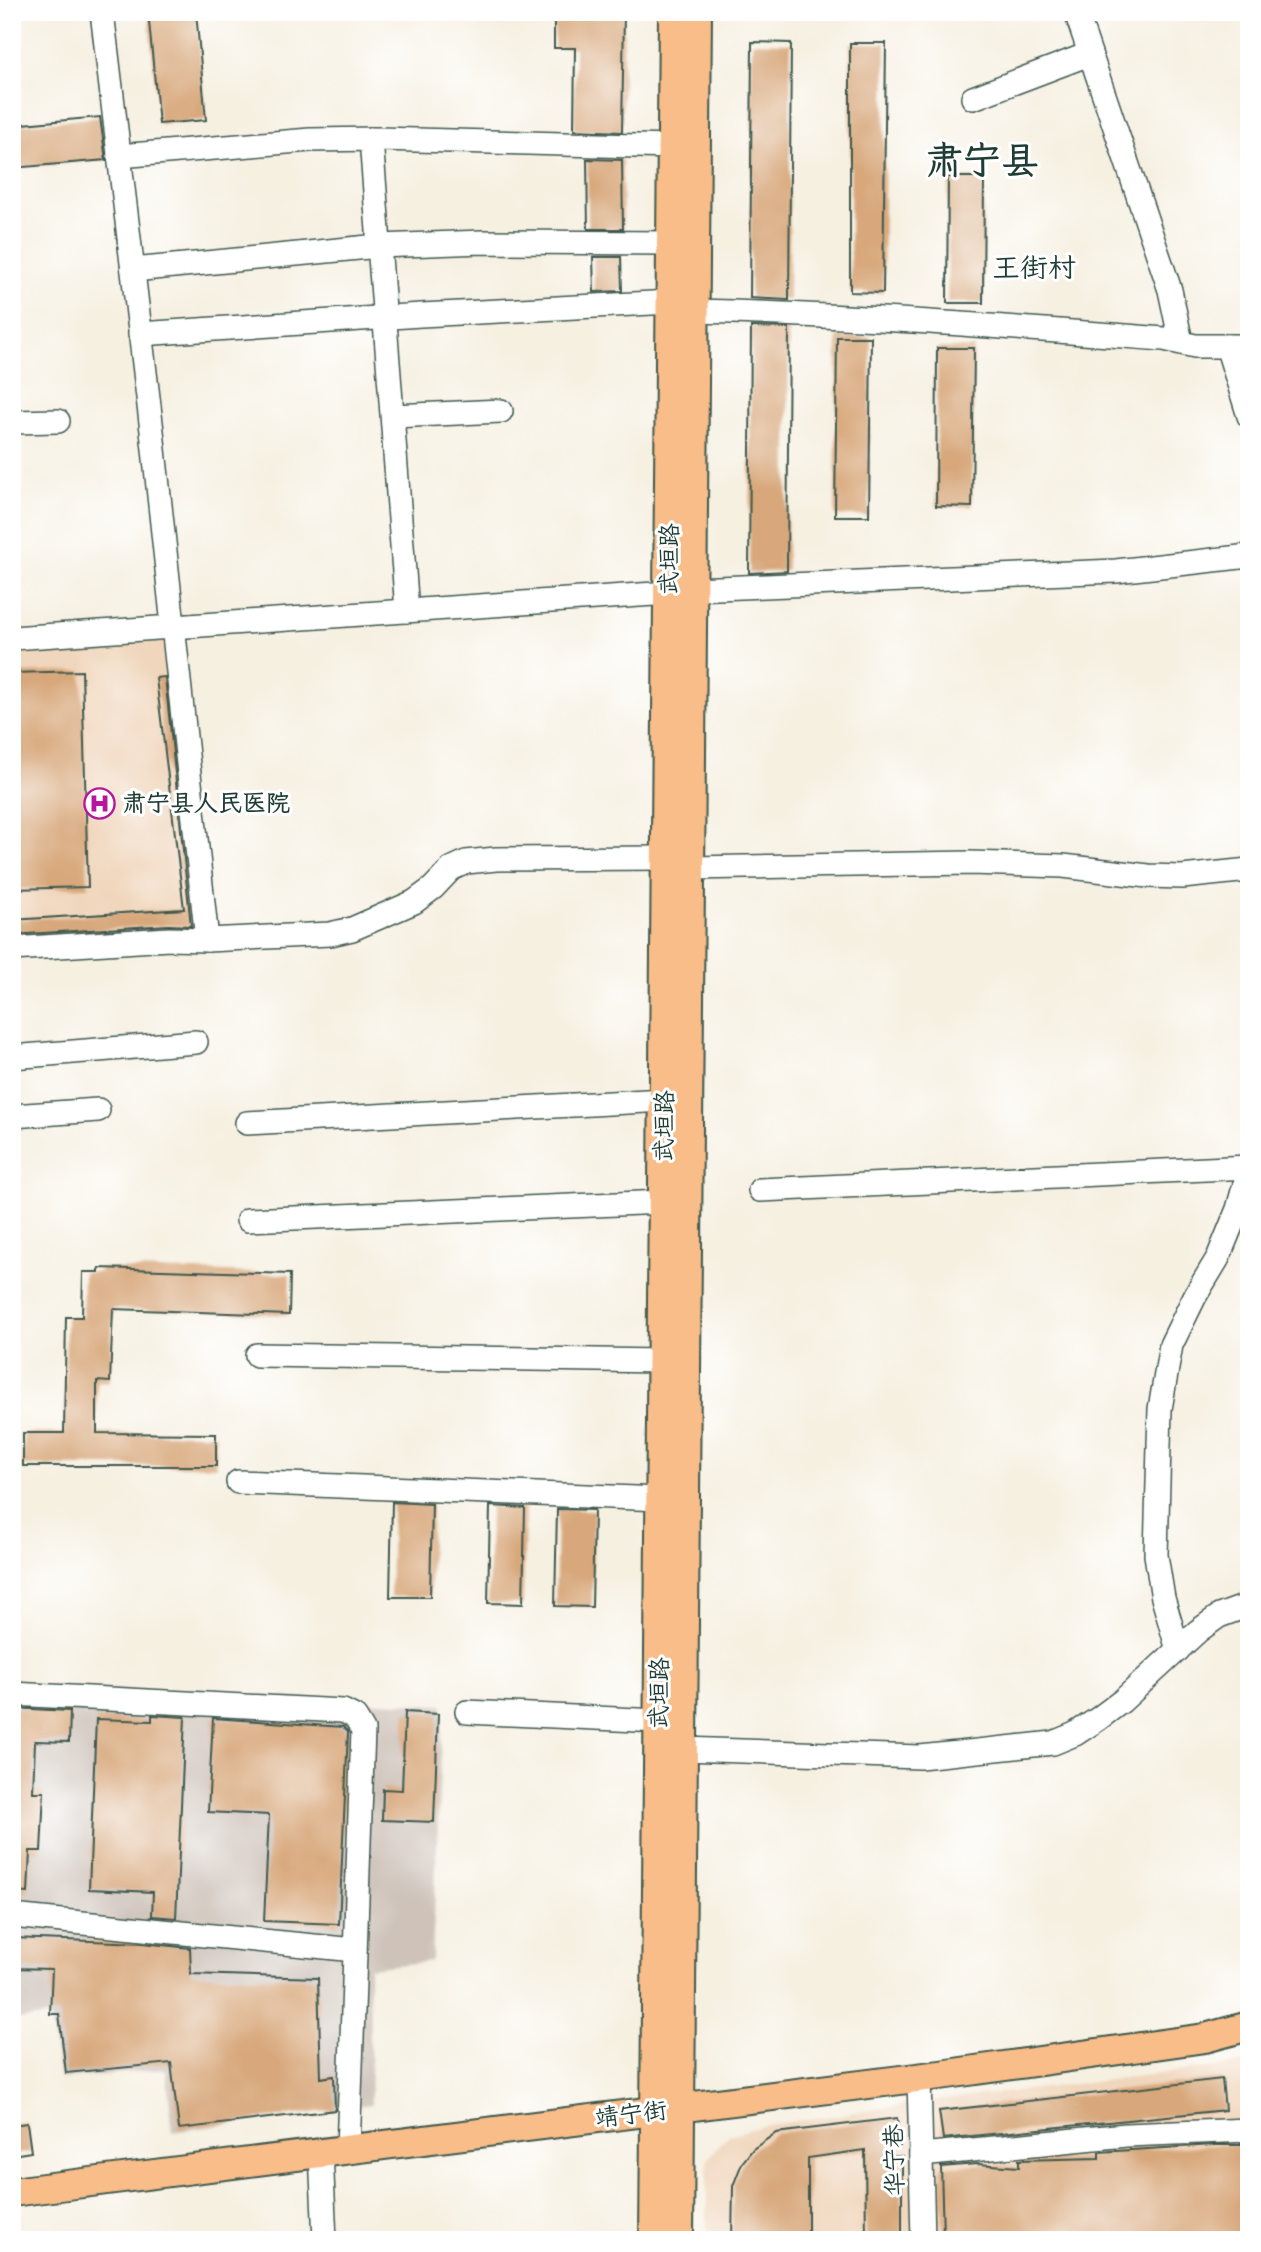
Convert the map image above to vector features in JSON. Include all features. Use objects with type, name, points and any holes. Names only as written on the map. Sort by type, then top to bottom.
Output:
[{"type":"main road","name":"武垣路","points":[[673,12],[671,243],[683,307]]},
{"type":"main road","name":"武垣路","points":[[654,2240],[668,2110],[683,1749],[679,863],[683,307],[697,12]]},
{"type":"main road","name":"武垣路","points":[[679,863],[665,1100],[659,1721],[668,2110],[679,2240]]},
{"type":"main road","name":"靖宁街","points":[[12,2192],[919,2078],[1205,2038],[1249,2026]]},
{"type":"street","points":[[102,12],[207,940]]},
{"type":"street","points":[[1076,12],[1170,290],[1181,342]]},
{"type":"street","points":[[973,97],[1089,54]]},
{"type":"street","points":[[119,156],[310,141],[371,139],[672,147]]},
{"type":"street","points":[[371,139],[407,611]]},
{"type":"street","points":[[133,270],[379,246],[482,242],[671,243]]},
{"type":"street","points":[[140,334],[385,317],[683,307],[937,321],[1181,342],[1195,346],[1238,346],[1249,416]]},
{"type":"street","points":[[393,416],[501,411]]},
{"type":"street","points":[[12,422],[58,421]]},
{"type":"street","points":[[12,638],[681,591],[1116,571],[1249,556]]},
{"type":"street","points":[[12,949],[169,939],[207,940],[330,934],[352,929],[414,902],[433,888],[451,869],[466,862],[496,859],[679,863],[970,863],[1063,866],[1148,876],[1182,877],[1249,870]]},
{"type":"street","points":[[12,1057],[196,1042]]},
{"type":"street","points":[[247,1123],[665,1100]]},
{"type":"street","points":[[12,1116],[98,1110]]},
{"type":"street","points":[[760,1190],[1249,1168],[1240,1224],[1195,1296],[1171,1345],[1160,1409],[1156,1555],[1163,1598],[1178,1650]]},
{"type":"street","points":[[248,1220],[664,1202]]},
{"type":"street","points":[[257,1354],[662,1361]]},
{"type":"street","points":[[238,1482],[661,1499]]},
{"type":"street","points":[[683,1749],[920,1757],[1053,1743],[1075,1734],[1122,1701],[1219,1616],[1249,1605]]},
{"type":"street","points":[[12,1694],[343,1711],[355,1717],[363,1730],[355,1950],[325,2240]]},
{"type":"street","points":[[467,1712],[659,1721]]},
{"type":"street","points":[[12,1916],[355,1950]]},
{"type":"street","name":"华宁巷","points":[[919,2078],[923,2240]]},
{"type":"street","points":[[921,2155],[1126,2135],[1249,2130]]},
{"type":"shaded area","name":"肃宁县人民医院","points":[[166,639],[201,930],[12,941],[12,651]]},
{"type":"shaded area","points":[[12,1685],[443,1705],[432,1961],[369,1968],[371,2104],[173,2132],[166,2069],[60,2079],[50,2016],[12,2021]]},
{"type":"shaded area","points":[[1249,2063],[1249,2240],[707,2240],[707,2161],[730,2135],[762,2126],[926,2102]]},
{"type":"building","points":[[148,12],[196,12],[206,120],[159,124]]},
{"type":"building","points":[[554,12],[624,12],[622,132],[574,130],[575,48],[554,48]]},
{"type":"building","points":[[752,42],[791,43],[789,300],[750,298]]},
{"type":"building","points":[[850,43],[886,43],[883,293],[850,292]]},
{"type":"building","points":[[100,117],[106,160],[12,168],[12,125]]},
{"type":"building","points":[[587,159],[622,160],[623,229],[588,229]]},
{"type":"building","points":[[948,177],[984,177],[983,303],[947,303]]},
{"type":"building","points":[[593,257],[621,257],[622,291],[594,292]]},
{"type":"building","points":[[751,327],[789,328],[787,571],[749,573]]},
{"type":"building","points":[[837,337],[871,337],[869,516],[835,516]]},
{"type":"building","points":[[937,348],[974,348],[972,507],[936,506]]},
{"type":"building","points":[[82,671],[88,887],[12,889],[12,673]]},
{"type":"building","points":[[165,677],[191,926],[168,925],[12,935],[12,920],[184,909],[156,678]]},
{"type":"building","points":[[99,1268],[290,1274],[289,1315],[113,1309],[110,1382],[97,1381],[97,1433],[216,1434],[216,1466],[23,1466],[23,1433],[64,1433],[66,1317],[82,1317],[83,1272],[99,1272]]},
{"type":"building","points":[[392,1502],[432,1504],[430,1597],[390,1597]]},
{"type":"building","points":[[490,1506],[525,1508],[523,1604],[488,1603]]},
{"type":"building","points":[[557,1509],[594,1510],[592,1607],[555,1606]]},
{"type":"building","points":[[12,1708],[70,1711],[69,1742],[35,1741],[33,1792],[44,1792],[41,1851],[30,1851],[28,1893],[12,1892]]},
{"type":"building","points":[[405,1712],[438,1714],[434,1822],[382,1820],[383,1789],[402,1790]]},
{"type":"building","points":[[152,1715],[185,1717],[176,1918],[152,1916],[153,1892],[89,1889],[96,1719],[152,1721]]},
{"type":"building","points":[[213,1718],[343,1727],[348,1732],[339,1924],[264,1921],[269,1815],[208,1812]]},
{"type":"building","points":[[12,1938],[143,1943],[190,1948],[191,1974],[318,1978],[321,2078],[334,2076],[335,2110],[179,2129],[171,2063],[66,2073],[59,2014],[50,2014],[52,1969],[12,1968]]},
{"type":"building","points":[[1222,2079],[1225,2110],[943,2139],[939,2111]]},
{"type":"building","points":[[897,2118],[900,2146],[889,2148],[889,2156],[902,2157],[902,2240],[866,2240],[865,2150],[808,2158],[808,2240],[732,2240],[733,2186],[742,2163],[753,2149],[776,2133]]},
{"type":"building","points":[[27,2123],[31,2152],[12,2155],[12,2125]]},
{"type":"building","points":[[1246,2145],[1246,2240],[1019,2240],[1019,2234],[943,2236],[941,2167],[977,2164],[1019,2167],[1019,2160],[1099,2158],[1099,2152]]},
{"type":"place","name":"肃宁县人民医院","points":[[99,803]]},
{"type":"district","name":"肃宁县","points":[[982,159]]},
{"type":"district","name":"王街村","points":[[1034,267]]}]
